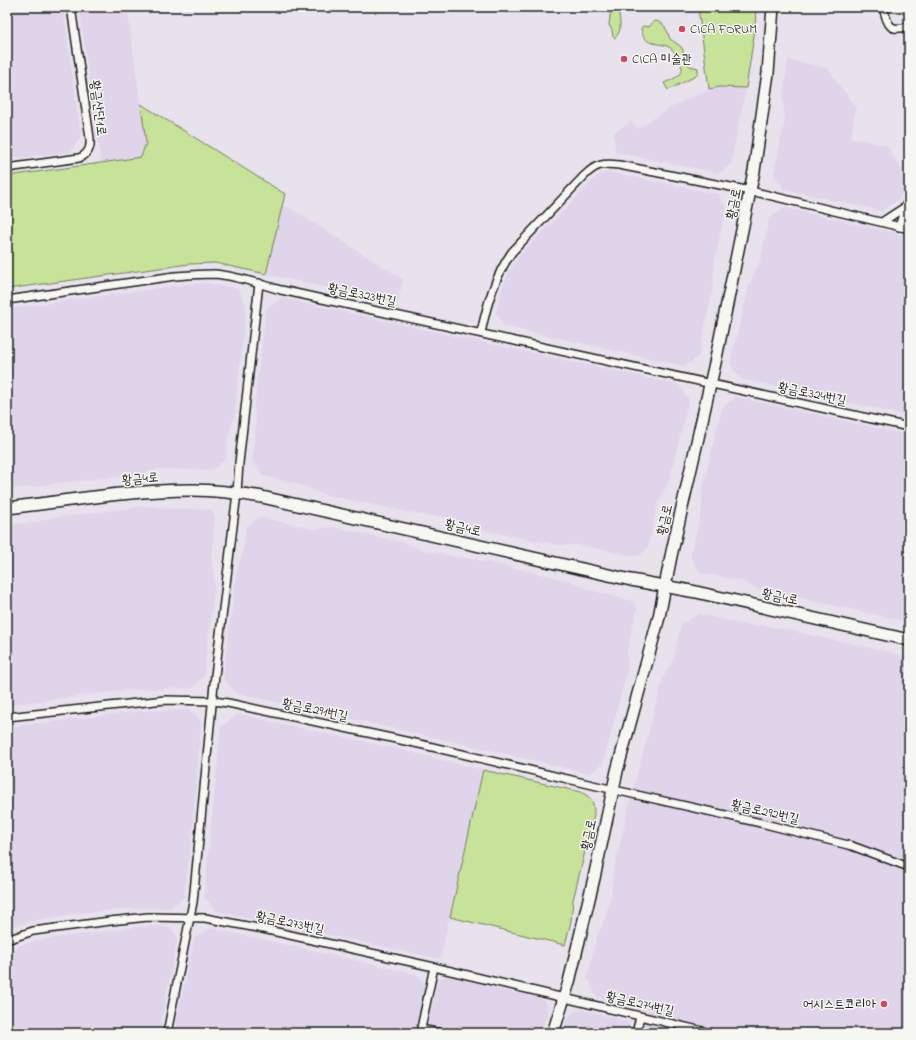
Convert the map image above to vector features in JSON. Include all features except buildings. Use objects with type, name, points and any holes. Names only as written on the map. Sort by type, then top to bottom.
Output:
[{"type":"street","name":"황금산단1로","points":[[7,168],[79,158],[84,156],[89,151],[91,145],[71,7]]},
{"type":"street","name":"황금로","points":[[553,1033],[564,998],[594,878],[613,789],[659,617],[710,384],[751,191],[764,112],[773,7]]},
{"type":"street","points":[[883,7],[890,27],[900,29],[909,26]]},
{"type":"street","points":[[481,333],[492,292],[507,259],[520,242],[584,176],[596,166],[603,164],[620,165],[751,191],[909,229]]},
{"type":"street","points":[[899,226],[909,199]]},
{"type":"street","points":[[882,222],[905,207]]},
{"type":"street","name":"황금로323번길","points":[[7,300],[190,275],[217,274],[281,290],[710,384]]},
{"type":"street","points":[[167,1033],[191,917],[259,284]]},
{"type":"street","name":"황금로324번길","points":[[710,384],[909,427]]},
{"type":"street","name":"황금4로","points":[[7,508],[172,491],[193,490],[237,493],[285,502],[631,580],[665,586],[909,640]]},
{"type":"street","name":"황금로291번길","points":[[7,716],[153,700],[178,699],[213,701],[416,744],[613,789]]},
{"type":"street","name":"황금로292번길","points":[[613,789],[822,838],[875,853],[909,867]]},
{"type":"street","name":"황금로273번길","points":[[7,940],[33,931],[58,927],[148,917],[205,918],[263,929],[434,967],[564,998]]},
{"type":"street","points":[[434,967],[421,1031],[440,1033]]},
{"type":"street","name":"황금로274번길","points":[[564,998],[711,1033]]},
{"type":"street","points":[[636,1033],[640,1017]]},
{"type":"shaded area","points":[[7,7],[63,7],[81,136],[71,152],[7,159]]},
{"type":"shaded area","points":[[79,7],[127,7],[146,143],[141,157],[101,163]]},
{"type":"shaded area","points":[[788,60],[828,68],[856,108],[851,138],[886,145],[909,181],[909,184],[898,200],[881,211],[784,189],[774,174],[785,119],[783,100]]},
{"type":"shaded area","points":[[719,87],[746,88],[731,164],[719,173],[615,152],[614,133],[631,121],[637,129],[672,107],[700,93]]},
{"type":"shaded area","points":[[609,172],[718,194],[726,208],[714,264],[713,287],[699,356],[685,366],[504,326],[496,312],[502,288],[518,257],[598,175]]},
{"type":"shaded area","points":[[282,206],[288,207],[403,279],[398,303],[266,274]]},
{"type":"shaded area","points":[[785,208],[909,236],[909,416],[741,379],[730,363],[751,280],[760,261],[769,219]]},
{"type":"shaded area","points":[[208,283],[238,289],[246,304],[235,415],[228,437],[226,458],[212,470],[158,469],[136,475],[7,490],[7,309],[187,284]]},
{"type":"shaded area","points":[[281,298],[679,385],[689,400],[670,477],[658,504],[647,549],[640,555],[635,556],[578,545],[558,545],[478,529],[461,521],[439,516],[427,516],[321,494],[304,486],[264,476],[252,461],[256,424],[254,406],[266,309]]},
{"type":"shaded area","points":[[736,397],[909,435],[909,622],[758,589],[741,581],[701,573],[690,557],[702,509],[702,490],[722,408]]},
{"type":"shaded area","points":[[149,506],[168,509],[206,509],[211,510],[215,516],[211,560],[215,583],[204,676],[192,688],[120,691],[7,705],[7,525]]},
{"type":"shaded area","points":[[260,517],[314,529],[334,527],[405,543],[424,550],[474,559],[571,581],[590,590],[632,601],[637,608],[627,651],[627,671],[604,760],[601,765],[591,773],[586,773],[236,693],[223,678],[237,569],[243,551],[246,527]]},
{"type":"shaded area","points":[[699,614],[745,625],[768,626],[889,652],[909,659],[909,1033],[643,1033],[649,1010],[597,997],[587,978],[596,940],[605,918],[611,896],[613,874],[626,817],[663,678],[674,658],[681,624]]},
{"type":"shaded area","points":[[142,711],[190,711],[195,714],[199,718],[201,724],[193,826],[184,897],[170,908],[137,908],[81,913],[38,920],[16,925],[7,929],[7,727]]},
{"type":"shaded area","points":[[238,714],[402,750],[483,770],[440,959],[216,911],[204,896],[221,727]]},
{"type":"shaded area","points":[[159,926],[172,930],[176,935],[177,940],[159,1033],[7,1033],[7,952],[17,946],[40,940],[137,927]]},
{"type":"shaded area","points":[[211,928],[417,974],[426,987],[416,1033],[174,1033],[194,939]]},
{"type":"shaded area","points":[[447,976],[544,1000],[548,1006],[547,1014],[540,1033],[426,1033],[438,980]]},
{"type":"shaded area","points":[[583,1010],[626,1021],[632,1027],[631,1033],[562,1033],[567,1019],[572,1013]]},
{"type":"green space","points":[[611,7],[619,7],[620,27],[618,35],[615,38],[613,37],[612,30],[609,25]]},
{"type":"green space","points":[[698,7],[756,7],[755,29],[746,88],[719,87],[709,89]]},
{"type":"green space","points":[[654,21],[661,23],[667,30],[670,39],[682,48],[687,63],[690,66],[698,68],[698,73],[696,76],[668,90],[664,83],[679,75],[682,69],[679,60],[671,48],[665,45],[652,43],[645,39],[641,28],[643,26],[649,27]]},
{"type":"green space","points":[[141,104],[285,194],[266,274],[215,263],[189,264],[7,289],[7,176],[141,157],[146,143]]},
{"type":"green space","points":[[483,770],[581,792],[588,796],[592,801],[594,815],[573,900],[571,921],[565,945],[450,917]]},
{"type":"place","name":"CICA FORUM","points":[[682,29]]},
{"type":"place","name":"CICA 미술관","points":[[624,59]]},
{"type":"place","name":"어시스트코리아","points":[[884,1004]]}]
